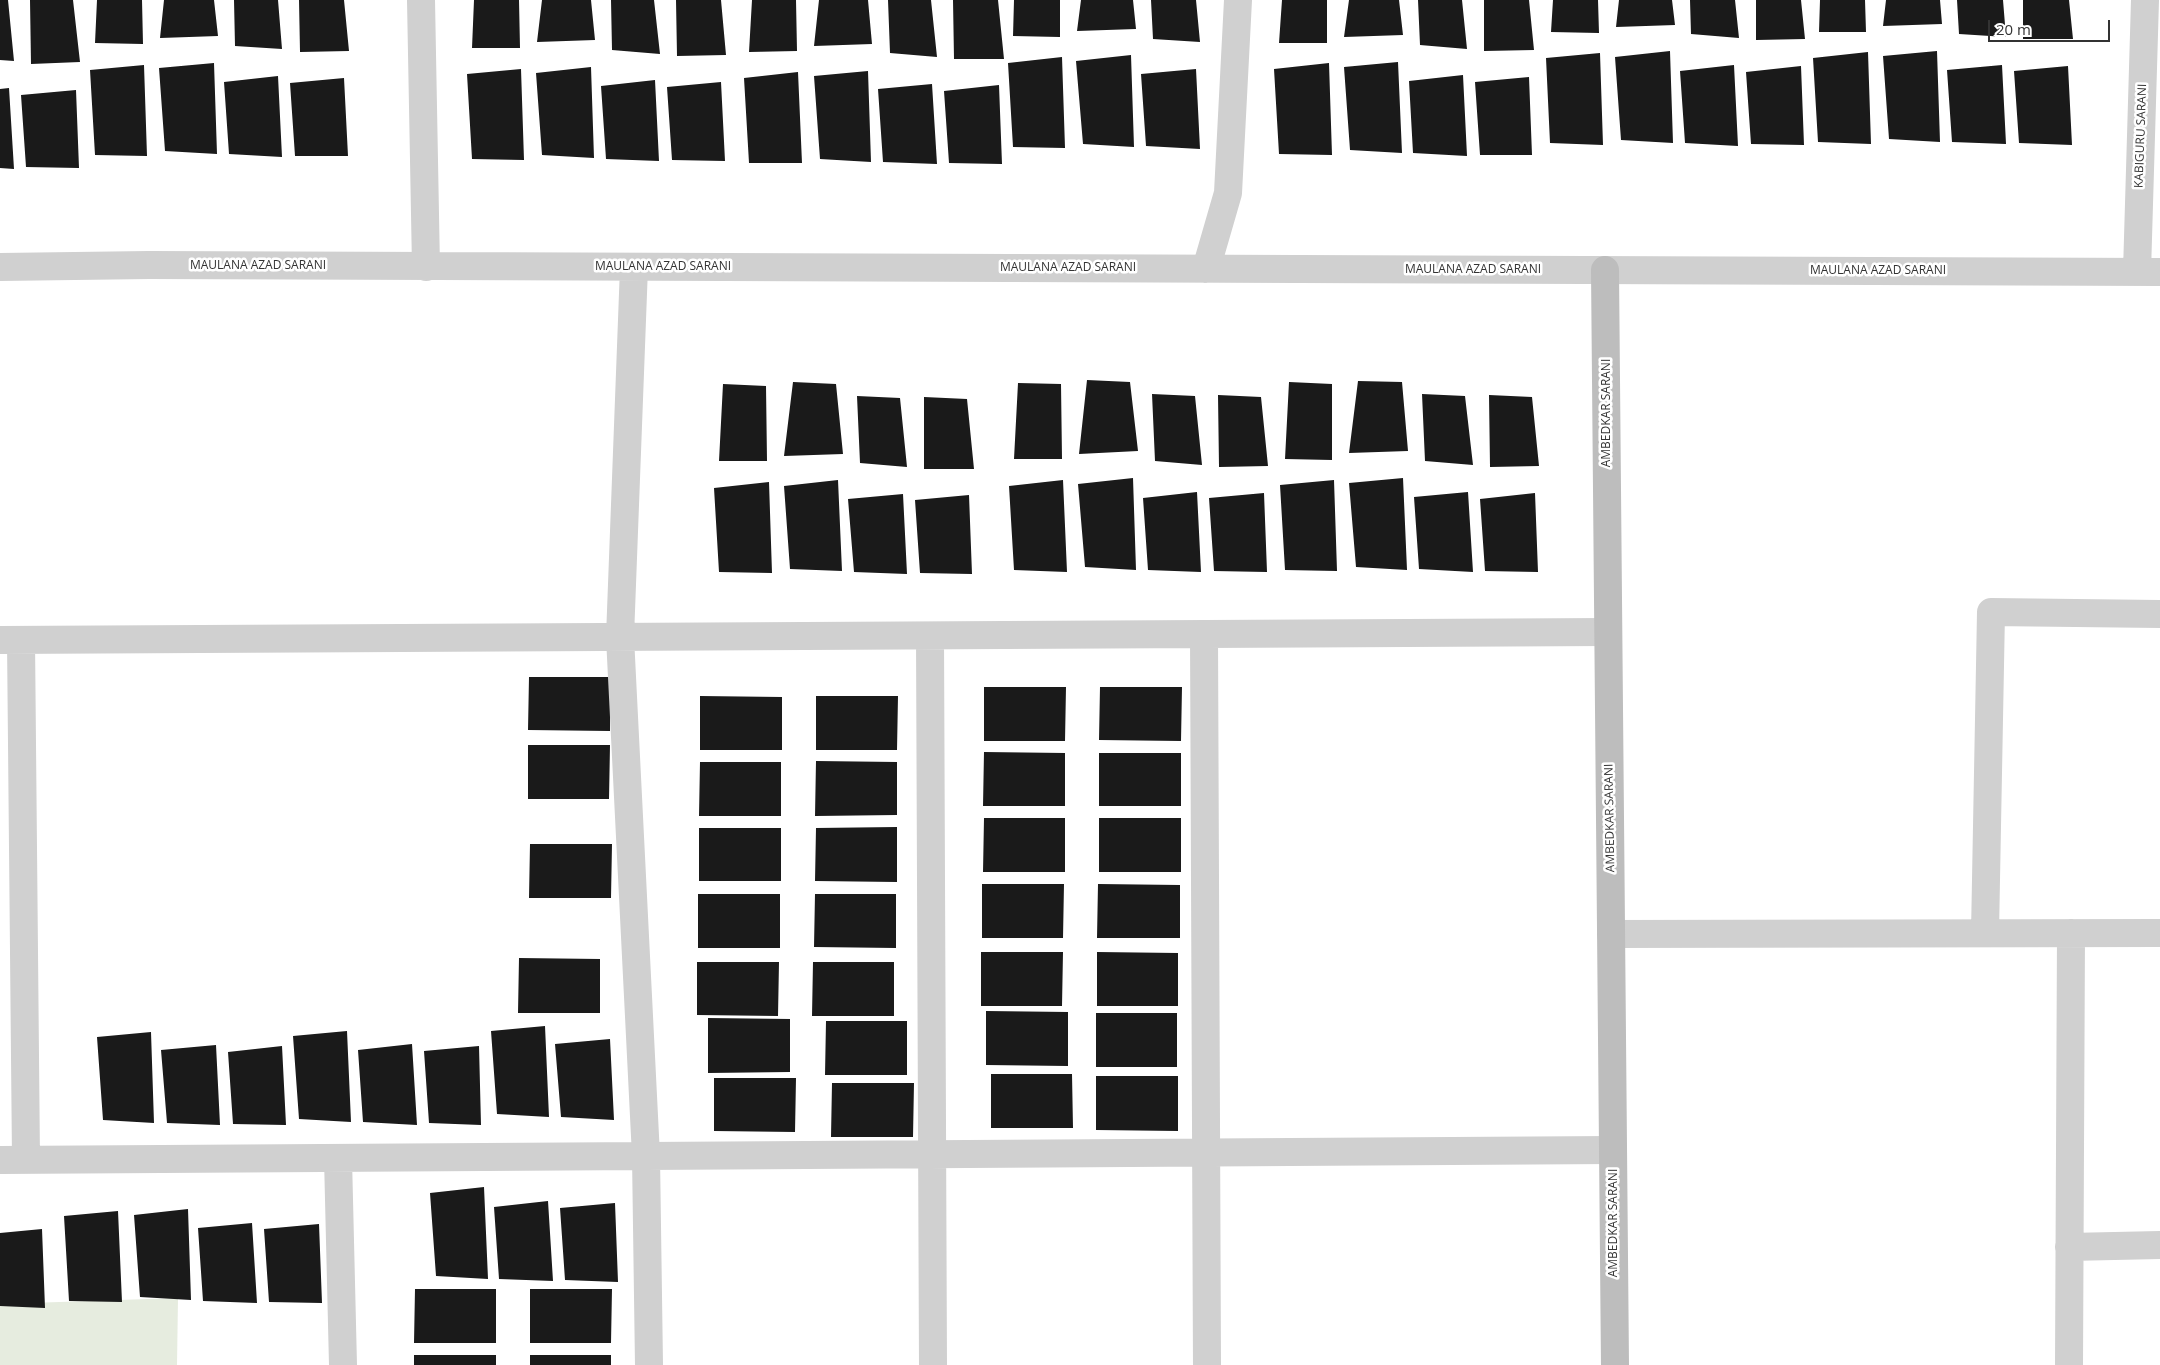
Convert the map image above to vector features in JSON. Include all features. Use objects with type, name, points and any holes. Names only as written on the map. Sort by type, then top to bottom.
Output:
[{"type":"street","points":[[421,0],[426,266]]},
{"type":"street","points":[[1206,269],[1228,193],[1238,0]]},
{"type":"street","name":"KABIGURU SARANI","points":[[2145,0],[2148,272]]},
{"type":"street","name":"MAULANA AZAD SARANI","points":[[0,267],[426,266],[2148,272]]},
{"type":"street","points":[[634,267],[620,637],[646,1156],[648,1365]]},
{"type":"street","name":"AMBEDKAR SARANI","points":[[1605,270],[1615,1365]]},
{"type":"street","points":[[1985,933],[1991,612],[2160,614]]},
{"type":"street","points":[[1608,632],[11,640],[13,1160],[1613,1150]]},
{"type":"street","points":[[1204,634],[1207,1365]]},
{"type":"street","points":[[930,636],[934,1365]]},
{"type":"street","points":[[2069,1365],[2071,933]]},
{"type":"street","points":[[1611,934],[2160,933]]},
{"type":"street","points":[[338,1158],[343,1365]]},
{"type":"street","points":[[2069,1247],[2160,1245]]},
{"type":"shaded area","points":[[178,1298],[177,1365],[0,1365],[0,1304]]},
{"type":"building","points":[[0,0],[8,0],[14,61],[0,60]]},
{"type":"building","points":[[30,0],[73,0],[80,62],[31,64]]},
{"type":"building","points":[[97,0],[142,0],[143,44],[95,43]]},
{"type":"building","points":[[164,0],[214,0],[218,36],[160,38]]},
{"type":"building","points":[[234,0],[278,0],[282,49],[235,46]]},
{"type":"building","points":[[299,0],[344,0],[349,51],[300,52]]},
{"type":"building","points":[[474,0],[519,0],[520,48],[472,48]]},
{"type":"building","points":[[542,0],[591,0],[595,40],[537,42]]},
{"type":"building","points":[[611,0],[654,0],[660,54],[612,50]]},
{"type":"building","points":[[676,0],[721,0],[726,55],[677,56]]},
{"type":"building","points":[[752,0],[796,0],[797,51],[749,52]]},
{"type":"building","points":[[819,0],[868,0],[872,44],[814,46]]},
{"type":"building","points":[[888,0],[931,0],[937,57],[890,53]]},
{"type":"building","points":[[953,0],[998,0],[1004,59],[954,59]]},
{"type":"building","points":[[1014,0],[1060,0],[1060,37],[1013,36]]},
{"type":"building","points":[[1081,0],[1133,0],[1136,29],[1077,31]]},
{"type":"building","points":[[1151,0],[1196,0],[1200,42],[1153,39]]},
{"type":"building","points":[[1282,0],[1327,0],[1327,43],[1279,43]]},
{"type":"building","points":[[1349,0],[1399,0],[1403,35],[1344,37]]},
{"type":"building","points":[[1418,0],[1462,0],[1467,49],[1420,45]]},
{"type":"building","points":[[1484,0],[1529,0],[1534,50],[1484,51]]},
{"type":"building","points":[[1553,0],[1598,0],[1599,33],[1551,32]]},
{"type":"building","points":[[1619,0],[1672,0],[1675,25],[1616,27]]},
{"type":"building","points":[[1690,0],[1735,0],[1739,38],[1691,34]]},
{"type":"building","points":[[1756,0],[1801,0],[1805,39],[1756,40]]},
{"type":"building","points":[[1820,0],[1865,0],[1866,32],[1819,32]]},
{"type":"building","points":[[1886,0],[1940,0],[1942,24],[1883,26]]},
{"type":"building","points":[[1957,0],[2003,0],[2006,37],[1959,34]]},
{"type":"building","points":[[2023,0],[2069,0],[2073,39],[2023,39]]},
{"type":"building","points":[[1670,51],[1673,143],[1621,140],[1615,57]]},
{"type":"building","points":[[1937,51],[1940,142],[1889,139],[1883,56]]},
{"type":"building","points":[[1868,52],[1871,144],[1818,142],[1813,58]]},
{"type":"building","points":[[1600,53],[1603,145],[1550,143],[1546,58]]},
{"type":"building","points":[[1131,55],[1134,147],[1083,144],[1076,61]]},
{"type":"building","points":[[1062,57],[1065,148],[1013,147],[1008,63]]},
{"type":"building","points":[[1398,62],[1402,153],[1350,150],[1344,67]]},
{"type":"building","points":[[214,63],[217,154],[165,151],[159,68]]},
{"type":"building","points":[[1329,63],[1332,155],[1279,154],[1274,69]]},
{"type":"building","points":[[144,65],[147,156],[95,155],[90,70]]},
{"type":"building","points":[[1734,65],[1738,146],[1685,143],[1680,71]]},
{"type":"building","points":[[2002,65],[2006,144],[1952,142],[1947,70]]},
{"type":"building","points":[[1801,66],[1804,145],[1751,144],[1746,72]]},
{"type":"building","points":[[2068,66],[2072,145],[2019,143],[2014,71]]},
{"type":"building","points":[[591,67],[594,158],[542,155],[536,73]]},
{"type":"building","points":[[521,69],[524,160],[472,159],[467,74]]},
{"type":"building","points":[[1196,69],[1200,149],[1146,146],[1141,74]]},
{"type":"building","points":[[868,71],[871,162],[820,159],[814,76]]},
{"type":"building","points":[[798,72],[802,163],[749,163],[744,78]]},
{"type":"building","points":[[1463,75],[1467,156],[1413,153],[1409,81]]},
{"type":"building","points":[[278,76],[282,157],[229,154],[224,82]]},
{"type":"building","points":[[1529,77],[1532,155],[1480,155],[1475,82]]},
{"type":"building","points":[[344,78],[348,156],[295,156],[290,83]]},
{"type":"building","points":[[655,80],[659,161],[606,159],[601,86]]},
{"type":"building","points":[[721,82],[725,161],[672,160],[667,87]]},
{"type":"building","points":[[932,84],[937,164],[883,162],[878,89]]},
{"type":"building","points":[[999,85],[1002,164],[949,163],[944,91]]},
{"type":"building","points":[[9,88],[14,169],[0,168],[0,89]]},
{"type":"building","points":[[76,90],[79,168],[26,167],[21,95]]},
{"type":"building","points":[[1087,380],[1130,382],[1138,451],[1079,454]]},
{"type":"building","points":[[1358,381],[1402,382],[1408,451],[1349,453]]},
{"type":"building","points":[[793,382],[836,384],[843,454],[784,456]]},
{"type":"building","points":[[1289,382],[1332,384],[1332,460],[1285,459]]},
{"type":"building","points":[[1018,383],[1061,384],[1062,459],[1014,459]]},
{"type":"building","points":[[723,384],[766,386],[767,461],[719,461]]},
{"type":"building","points":[[1152,394],[1195,396],[1202,465],[1155,461]]},
{"type":"building","points":[[1422,394],[1465,396],[1473,465],[1425,461]]},
{"type":"building","points":[[1218,395],[1261,397],[1268,466],[1219,467]]},
{"type":"building","points":[[1489,395],[1532,397],[1539,466],[1490,467]]},
{"type":"building","points":[[857,396],[900,398],[907,467],[860,463]]},
{"type":"building","points":[[924,397],[967,399],[974,469],[924,469]]},
{"type":"building","points":[[1133,478],[1136,570],[1085,567],[1078,484]]},
{"type":"building","points":[[1403,478],[1407,570],[1356,567],[1349,483]]},
{"type":"building","points":[[838,480],[842,571],[790,569],[784,486]]},
{"type":"building","points":[[1063,480],[1067,572],[1014,570],[1009,486]]},
{"type":"building","points":[[1334,480],[1337,571],[1285,570],[1280,485]]},
{"type":"building","points":[[769,482],[772,573],[719,572],[714,488]]},
{"type":"building","points":[[1197,492],[1201,572],[1148,570],[1143,498]]},
{"type":"building","points":[[1468,492],[1473,572],[1419,569],[1414,497]]},
{"type":"building","points":[[1264,493],[1267,572],[1214,571],[1209,498]]},
{"type":"building","points":[[1535,493],[1538,572],[1485,571],[1480,499]]},
{"type":"building","points":[[903,494],[907,574],[854,572],[848,499]]},
{"type":"building","points":[[969,495],[972,574],[920,573],[915,500]]},
{"type":"building","points":[[529,677],[610,677],[610,731],[528,730]]},
{"type":"building","points":[[984,687],[1066,687],[1065,741],[984,741]]},
{"type":"building","points":[[1100,687],[1182,687],[1181,741],[1099,740]]},
{"type":"building","points":[[700,696],[782,697],[782,750],[700,750]]},
{"type":"building","points":[[816,696],[898,696],[897,750],[816,750]]},
{"type":"building","points":[[528,745],[610,745],[609,799],[528,799]]},
{"type":"building","points":[[984,752],[1065,753],[1065,806],[983,806]]},
{"type":"building","points":[[1099,753],[1181,753],[1181,806],[1099,806]]},
{"type":"building","points":[[816,761],[897,762],[897,815],[815,816]]},
{"type":"building","points":[[700,762],[781,762],[781,816],[699,816]]},
{"type":"building","points":[[984,818],[1065,818],[1065,872],[983,872]]},
{"type":"building","points":[[1099,818],[1181,818],[1181,872],[1099,872]]},
{"type":"building","points":[[897,827],[897,882],[815,881],[816,828]]},
{"type":"building","points":[[699,828],[781,828],[781,881],[699,881]]},
{"type":"building","points":[[530,844],[612,844],[611,898],[529,898]]},
{"type":"building","points":[[982,884],[1064,884],[1063,938],[982,938]]},
{"type":"building","points":[[1098,884],[1180,885],[1180,938],[1097,938]]},
{"type":"building","points":[[698,894],[780,894],[780,948],[698,948]]},
{"type":"building","points":[[815,894],[896,894],[896,948],[814,947]]},
{"type":"building","points":[[981,952],[1063,952],[1062,1006],[981,1006]]},
{"type":"building","points":[[1097,952],[1178,953],[1178,1006],[1097,1006]]},
{"type":"building","points":[[519,958],[600,959],[600,1013],[518,1013]]},
{"type":"building","points":[[697,962],[779,962],[778,1016],[697,1015]]},
{"type":"building","points":[[813,962],[894,962],[894,1016],[812,1016]]},
{"type":"building","points":[[986,1011],[1068,1012],[1068,1066],[986,1065]]},
{"type":"building","points":[[1096,1013],[1177,1013],[1177,1067],[1096,1067]]},
{"type":"building","points":[[708,1018],[790,1019],[790,1072],[708,1073]]},
{"type":"building","points":[[826,1021],[907,1021],[907,1075],[825,1075]]},
{"type":"building","points":[[545,1026],[549,1117],[497,1114],[491,1031]]},
{"type":"building","points":[[347,1031],[351,1122],[299,1119],[293,1036]]},
{"type":"building","points":[[151,1032],[154,1123],[103,1120],[97,1037]]},
{"type":"building","points":[[610,1039],[614,1120],[561,1117],[555,1044]]},
{"type":"building","points":[[412,1044],[417,1125],[363,1122],[358,1050]]},
{"type":"building","points":[[216,1045],[220,1125],[167,1123],[161,1050]]},
{"type":"building","points":[[282,1046],[286,1125],[233,1124],[228,1052]]},
{"type":"building","points":[[479,1046],[481,1125],[429,1123],[424,1051]]},
{"type":"building","points":[[991,1074],[1072,1074],[1073,1128],[991,1128]]},
{"type":"building","points":[[1096,1076],[1178,1076],[1178,1131],[1096,1130]]},
{"type":"building","points":[[714,1078],[796,1078],[795,1132],[714,1131]]},
{"type":"building","points":[[832,1083],[914,1083],[913,1137],[831,1137]]},
{"type":"building","points":[[484,1187],[488,1279],[436,1276],[430,1193]]},
{"type":"building","points":[[548,1201],[553,1281],[499,1279],[494,1207]]},
{"type":"building","points":[[615,1203],[618,1282],[565,1280],[560,1208]]},
{"type":"building","points":[[188,1209],[191,1300],[140,1297],[134,1215]]},
{"type":"building","points":[[118,1211],[122,1302],[69,1301],[64,1216]]},
{"type":"building","points":[[252,1223],[257,1303],[203,1301],[198,1228]]},
{"type":"building","points":[[319,1224],[322,1303],[269,1302],[264,1229]]},
{"type":"building","points":[[42,1229],[45,1308],[0,1306],[0,1233]]},
{"type":"building","points":[[415,1289],[496,1289],[496,1343],[414,1343]]},
{"type":"building","points":[[530,1289],[612,1289],[611,1343],[530,1343]]},
{"type":"building","points":[[414,1355],[496,1355],[496,1365],[414,1365]]},
{"type":"building","points":[[530,1355],[611,1355],[611,1365],[530,1365]]}]
